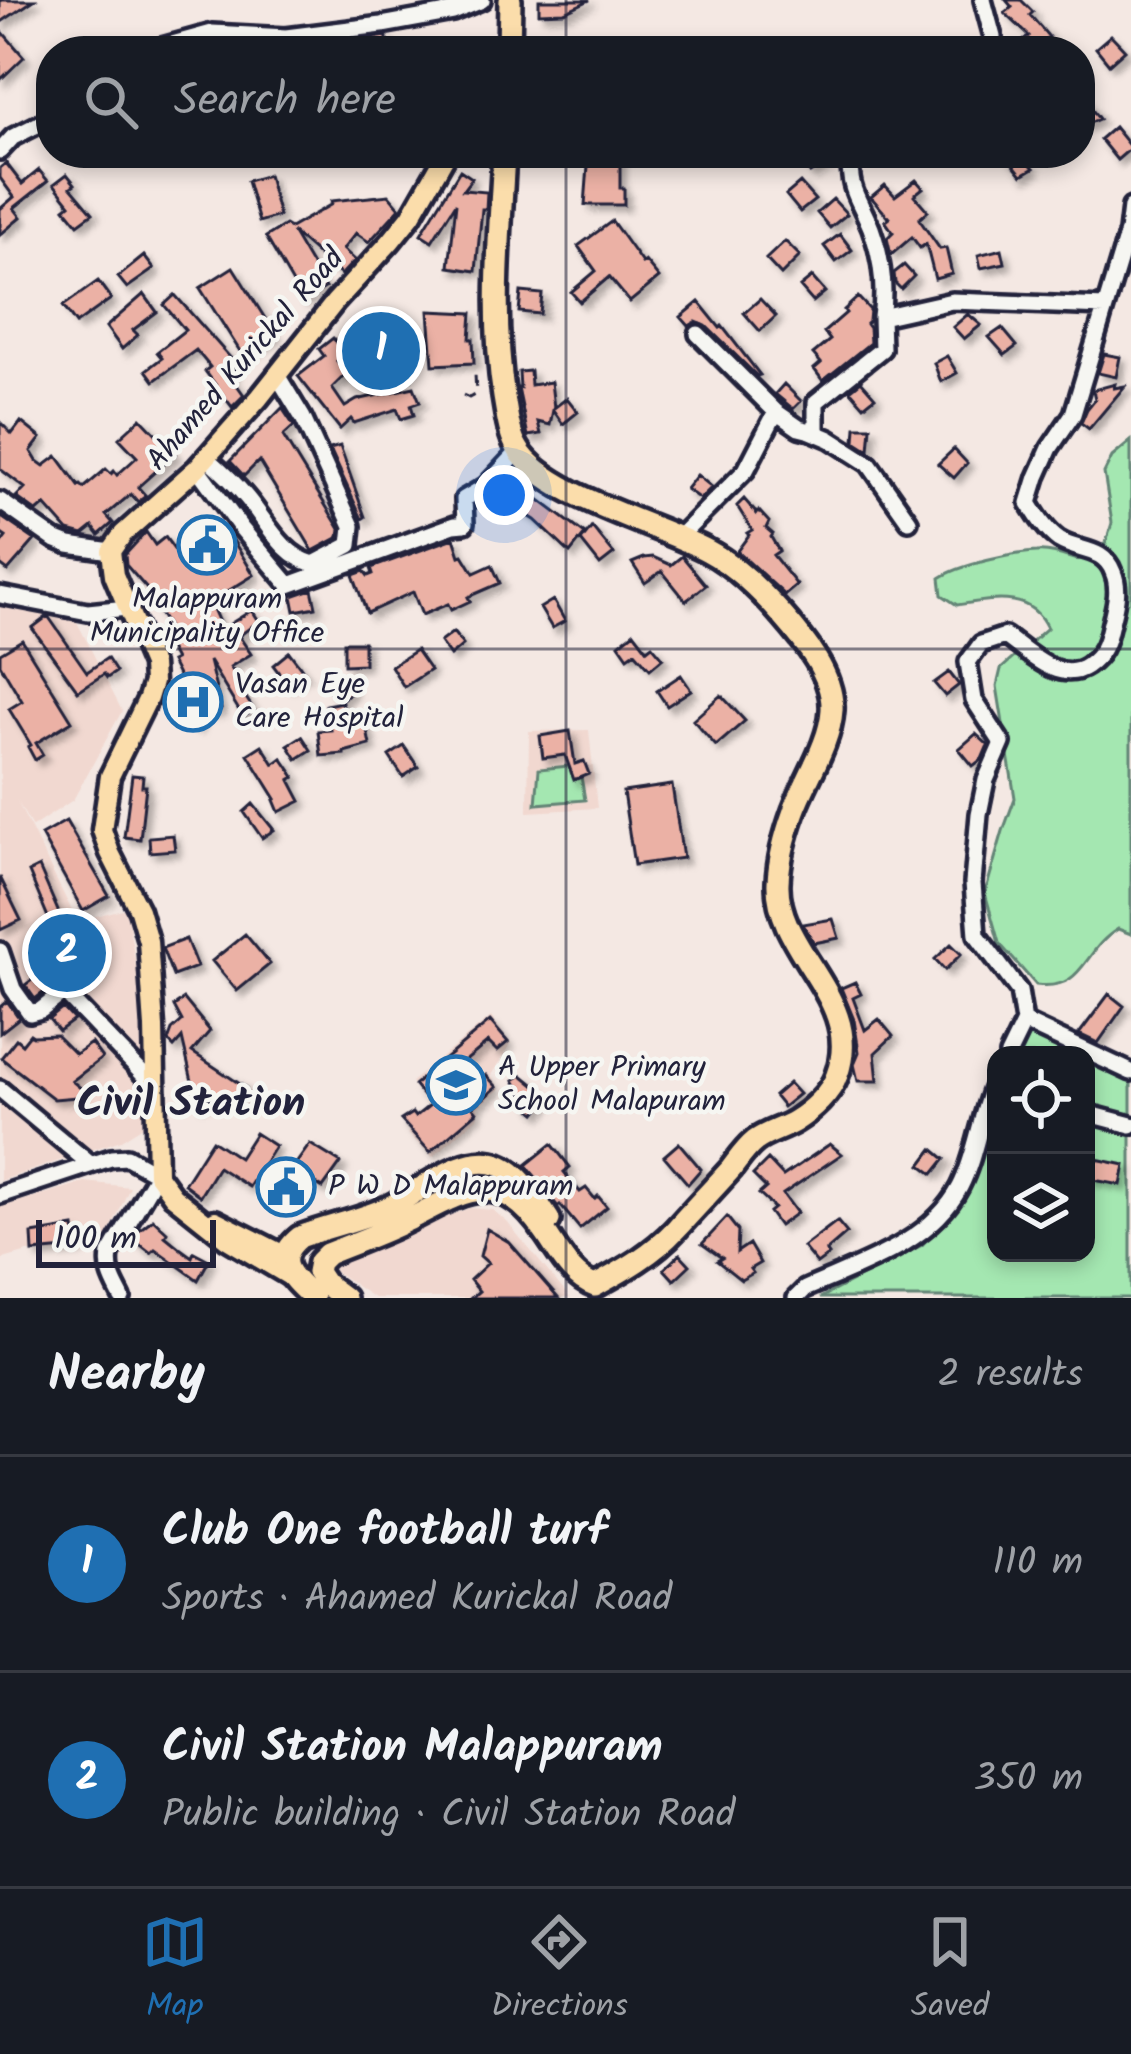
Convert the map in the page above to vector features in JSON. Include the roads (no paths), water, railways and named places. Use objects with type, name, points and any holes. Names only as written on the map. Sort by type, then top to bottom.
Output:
[{"type":"highway","points":[[508,36],[510,0]]},
{"type":"highway","points":[[344,1298],[317,1272],[327,1254],[473,1189],[498,1190],[513,1200],[537,1220],[576,1274],[595,1286],[647,1256],[674,1232],[753,1142],[795,1121],[816,1104],[832,1088],[842,1058],[835,1007],[790,929],[778,884],[793,813],[832,711],[829,686],[794,630],[750,581],[713,553],[572,492],[538,471],[519,451],[508,422],[498,362],[503,168]]},
{"type":"highway","points":[[313,1298],[288,1267],[291,1244],[389,1207],[459,1167],[480,1162],[500,1165],[520,1180],[591,1276],[611,1276]]},
{"type":"main road","name":"Ahamed Kurickal Road","points":[[111,551],[123,534],[202,463],[412,216],[439,168]]},
{"type":"main road","points":[[111,551],[114,575],[152,665],[148,698],[110,776],[102,830],[148,941],[157,1174],[173,1196],[227,1238],[288,1267]]},
{"type":"street","points":[[295,36],[382,26],[453,12],[482,0]]},
{"type":"street","points":[[983,0],[993,36]]},
{"type":"street","points":[[201,36],[268,36]]},
{"type":"street","points":[[0,151],[13,137],[36,126]]},
{"type":"street","points":[[811,431],[818,421],[816,402],[882,349],[878,250],[850,188],[850,168]]},
{"type":"street","points":[[1012,1046],[1024,1022],[1018,991],[977,934],[973,883],[986,780],[1002,743],[974,700],[968,662],[981,644],[1005,636],[1054,670],[1078,672],[1106,648],[1117,592],[1113,570],[1101,554],[1059,540],[1029,503],[1050,448],[1073,415],[1131,207]]},
{"type":"street","points":[[881,317],[952,301],[1105,307]]},
{"type":"street","points":[[698,334],[776,412],[868,464],[909,521]]},
{"type":"street","points":[[202,463],[238,487],[300,560],[314,563],[350,545],[352,526],[303,418],[277,375]]},
{"type":"street","points":[[679,537],[746,470],[776,412]]},
{"type":"street","points":[[202,463],[253,543],[289,585],[465,524],[464,499],[486,486],[519,451]]},
{"type":"street","points":[[0,501],[69,545],[111,551]]},
{"type":"street","points":[[0,595],[88,612],[127,608]]},
{"type":"street","points":[[0,952],[13,988],[30,1013],[64,992],[155,1088]]},
{"type":"street","points":[[1024,1022],[1131,1072]]},
{"type":"street","points":[[0,1089],[90,1163]]},
{"type":"street","points":[[796,1298],[805,1289],[920,1233],[946,1209],[961,1184],[987,1108]]},
{"type":"street","points":[[1095,1115],[1131,1125]]},
{"type":"street","points":[[0,1195],[90,1163],[127,1157],[157,1174],[110,1253],[111,1277],[122,1298]]},
{"type":"place","name":"Club One football turf","points":[[381,351]]},
{"type":"place","name":"Malappuram Municipality Office","points":[[207,545]]},
{"type":"place","name":"Vasan Eye Care Hospital","points":[[193,702]]},
{"type":"place","name":"Civil Station Malappuram","points":[[67,953]]},
{"type":"place","name":"A Upper Primary School Malapuram","points":[[456,1085]]},
{"type":"place","name":"P W D Malappuram","points":[[286,1187]]},
{"type":"district","name":"Civil Station","points":[[191,1104]]}]
